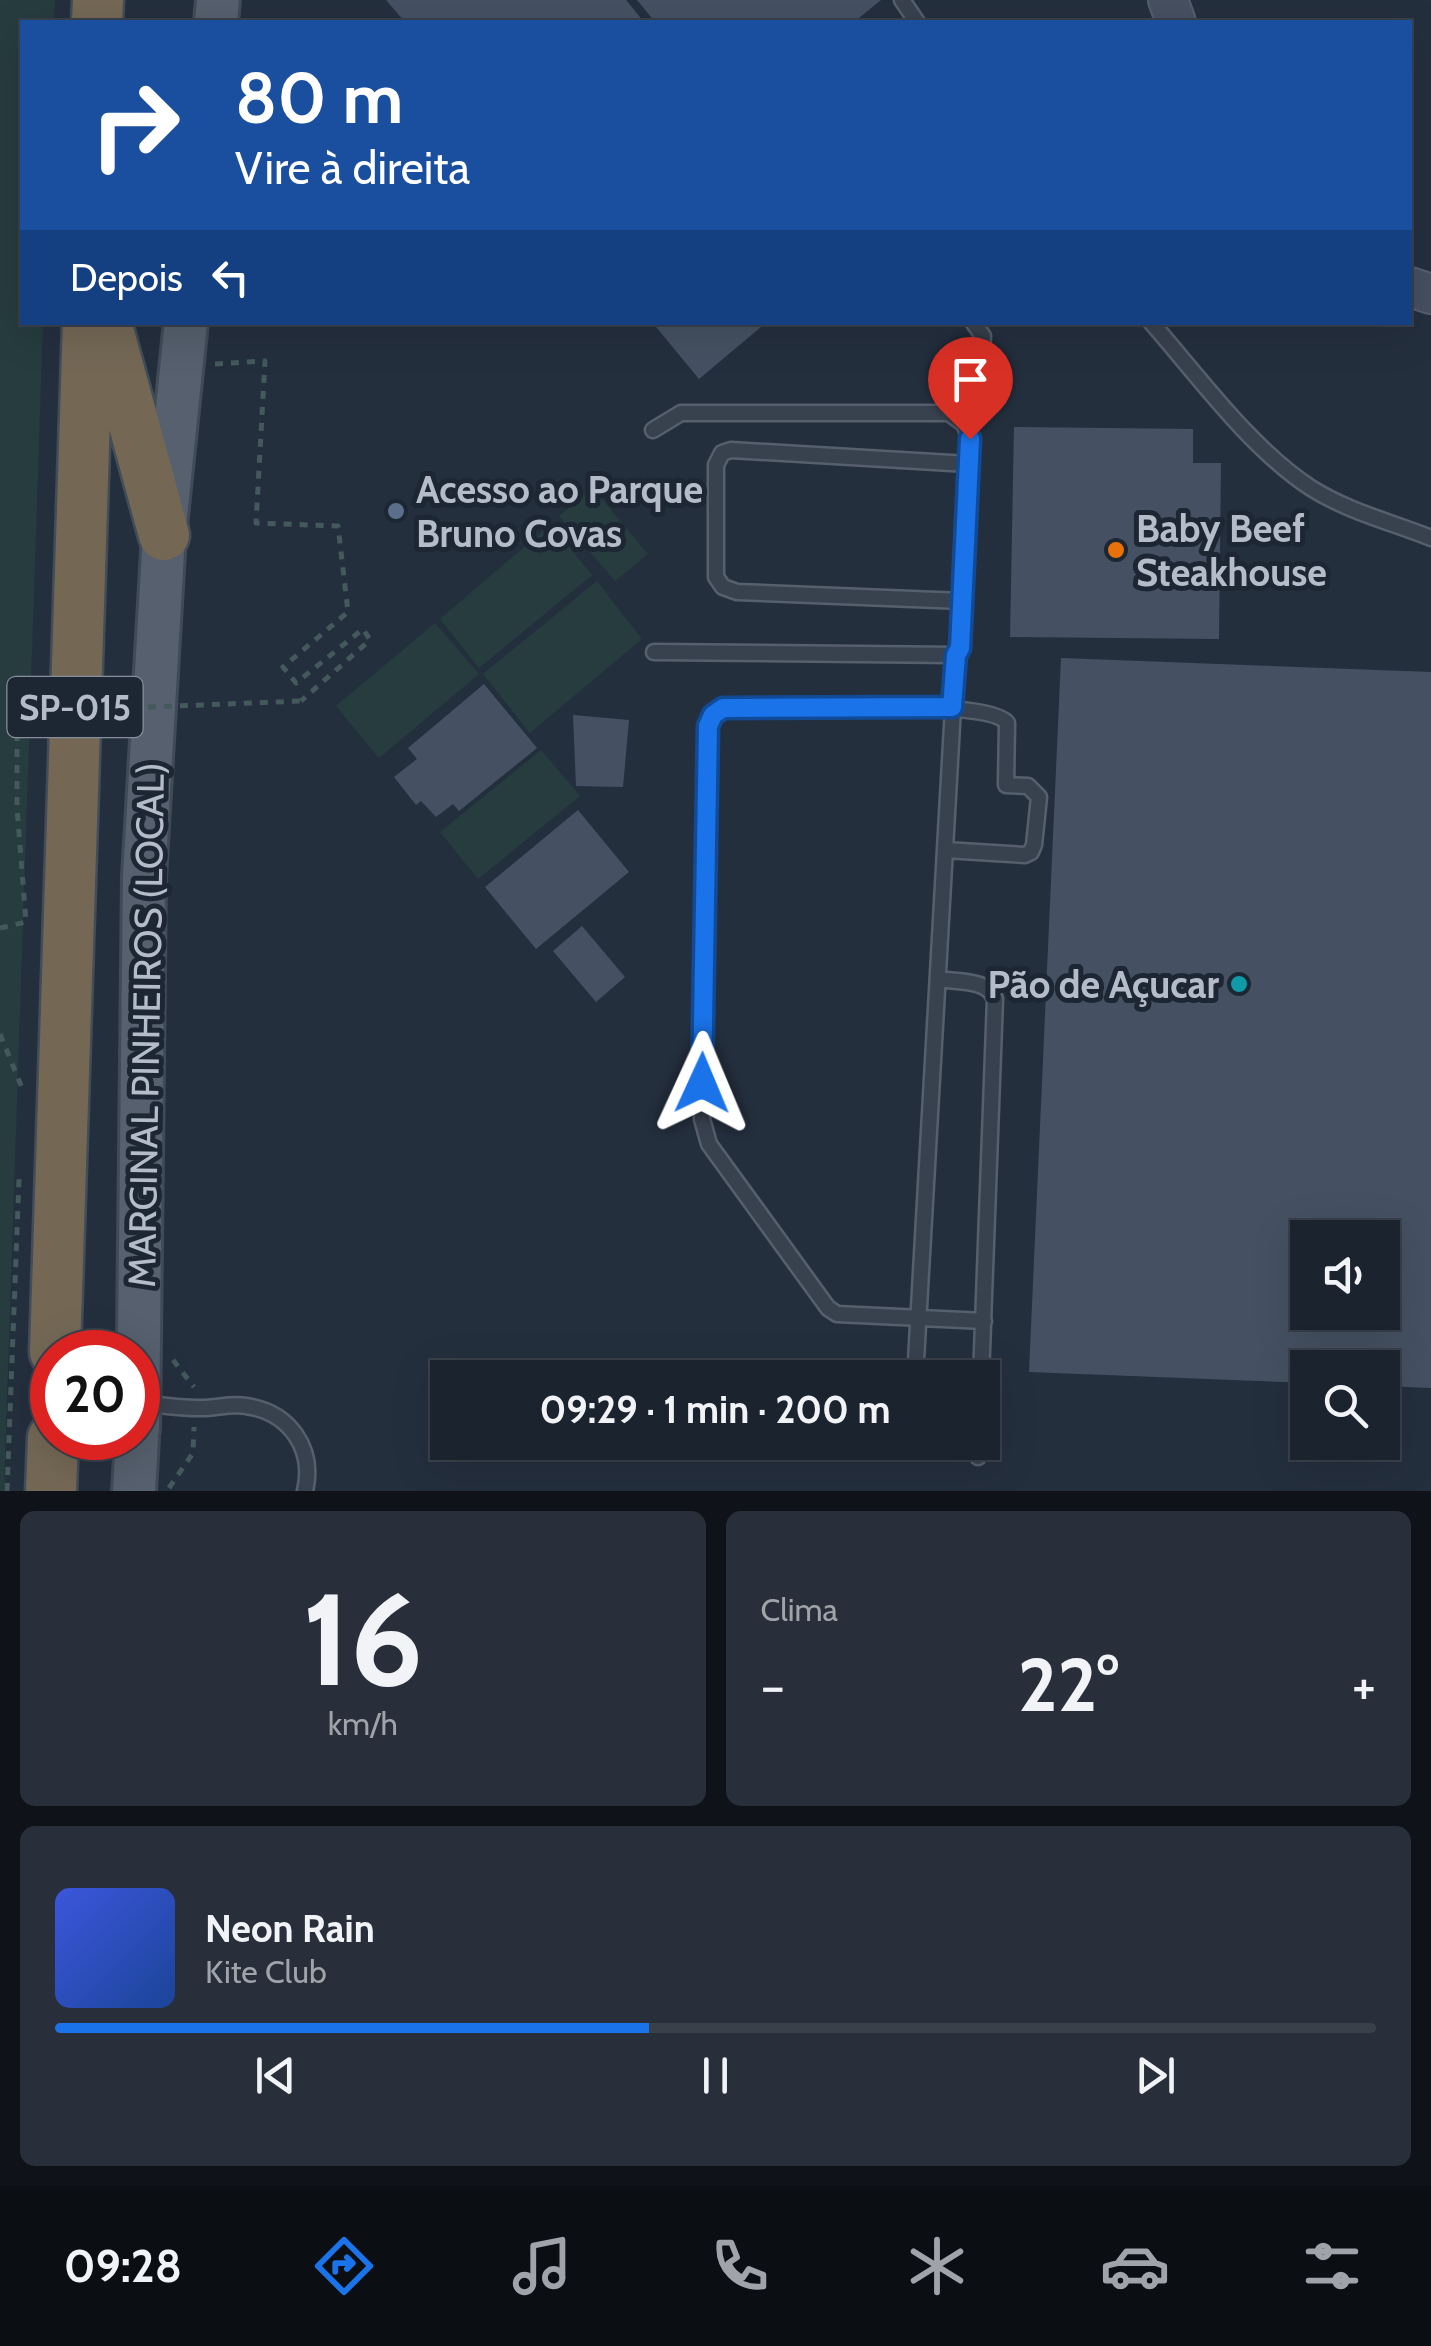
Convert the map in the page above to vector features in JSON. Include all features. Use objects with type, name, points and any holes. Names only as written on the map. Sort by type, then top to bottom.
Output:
[{"type":"highway","name":"SP-015","points":[[56,1330],[88,325]]},
{"type":"highway","points":[[107,325],[164,534]]},
{"type":"highway","points":[[52,1491],[53,1460]]},
{"type":"main road","name":"MARGINAL PINHEIROS (LOCAL)","points":[[140,1330],[144,877],[164,534],[186,325]]},
{"type":"main road","points":[[134,1491],[136,1460]]},
{"type":"lane","points":[[964,424],[980,364],[983,336],[975,325]]},
{"type":"lane","points":[[1154,325],[1267,452],[1310,487],[1337,502],[1431,538]]},
{"type":"lane","points":[[652,430],[682,414],[950,414],[964,424],[970,439],[916,1360]]},
{"type":"lane","points":[[962,601],[737,592],[723,587],[716,577],[716,464],[722,453],[730,450],[968,464]]},
{"type":"lane","points":[[654,652],[956,655]]},
{"type":"lane","points":[[945,850],[1025,855],[1031,852],[1038,797],[1028,786],[1006,786],[1006,719],[952,707],[723,708],[713,715],[708,726],[702,1119],[709,1144],[828,1308],[847,1317],[984,1321]]},
{"type":"lane","points":[[938,980],[986,986],[995,999],[982,1360]]},
{"type":"lane","points":[[160,1404],[205,1408],[242,1405],[272,1412],[297,1434],[308,1456],[305,1491]]},
{"type":"path","points":[[52,711],[301,701],[370,640],[363,629],[296,682],[283,666],[348,612],[338,526],[256,523],[264,361],[213,364]]},
{"type":"path","points":[[0,928],[26,922],[17,808]]},
{"type":"path","points":[[0,1034],[22,1087],[22,1106]]},
{"type":"path","points":[[7,1491],[19,1164]]},
{"type":"green space","points":[[0,0],[55,0],[54,20],[20,20],[20,325],[43,325],[4,1491],[0,1491]]},
{"type":"green space","points":[[593,488],[648,554],[615,581],[559,516]]},
{"type":"green space","points":[[551,524],[592,575],[479,668],[440,619]]},
{"type":"green space","points":[[597,581],[642,639],[530,733],[483,674]]},
{"type":"green space","points":[[435,623],[479,674],[379,758],[336,706]]},
{"type":"green space","points":[[541,750],[580,796],[478,879],[440,832]]},
{"type":"building","points":[[386,0],[626,0],[642,20],[403,20]]},
{"type":"building","points":[[637,0],[881,0],[856,20],[653,20]]},
{"type":"building","points":[[654,325],[763,325],[699,379]]},
{"type":"building","name":"Baby Beef Steakhouse","points":[[1014,427],[1193,429],[1193,463],[1221,463],[1219,639],[1010,637]]},
{"type":"building","name":"Pão de Açucar","points":[[1061,658],[1431,672],[1431,1388],[1400,1387],[1400,1350],[1290,1350],[1290,1382],[1029,1372]]},
{"type":"building","points":[[484,684],[537,748],[459,811],[453,804],[436,817],[421,801],[416,805],[394,777],[417,759],[408,748]]},
{"type":"building","points":[[573,715],[629,720],[623,787],[576,786]]},
{"type":"building","points":[[578,810],[629,872],[536,949],[485,887]]},
{"type":"building","points":[[582,926],[625,977],[596,1002],[553,951]]},
{"type":"place","name":"Acesso ao Parque Bruno Covas","points":[[396,511]]},
{"type":"place","name":"Baby Beef Steakhouse","points":[[1116,550]]},
{"type":"place","name":"Pão de Açucar","points":[[1239,984]]},
{"type":"route","points":[[702,1083],[708,726],[713,715],[723,708],[952,707],[956,655],[960,648],[970,439]]}]
